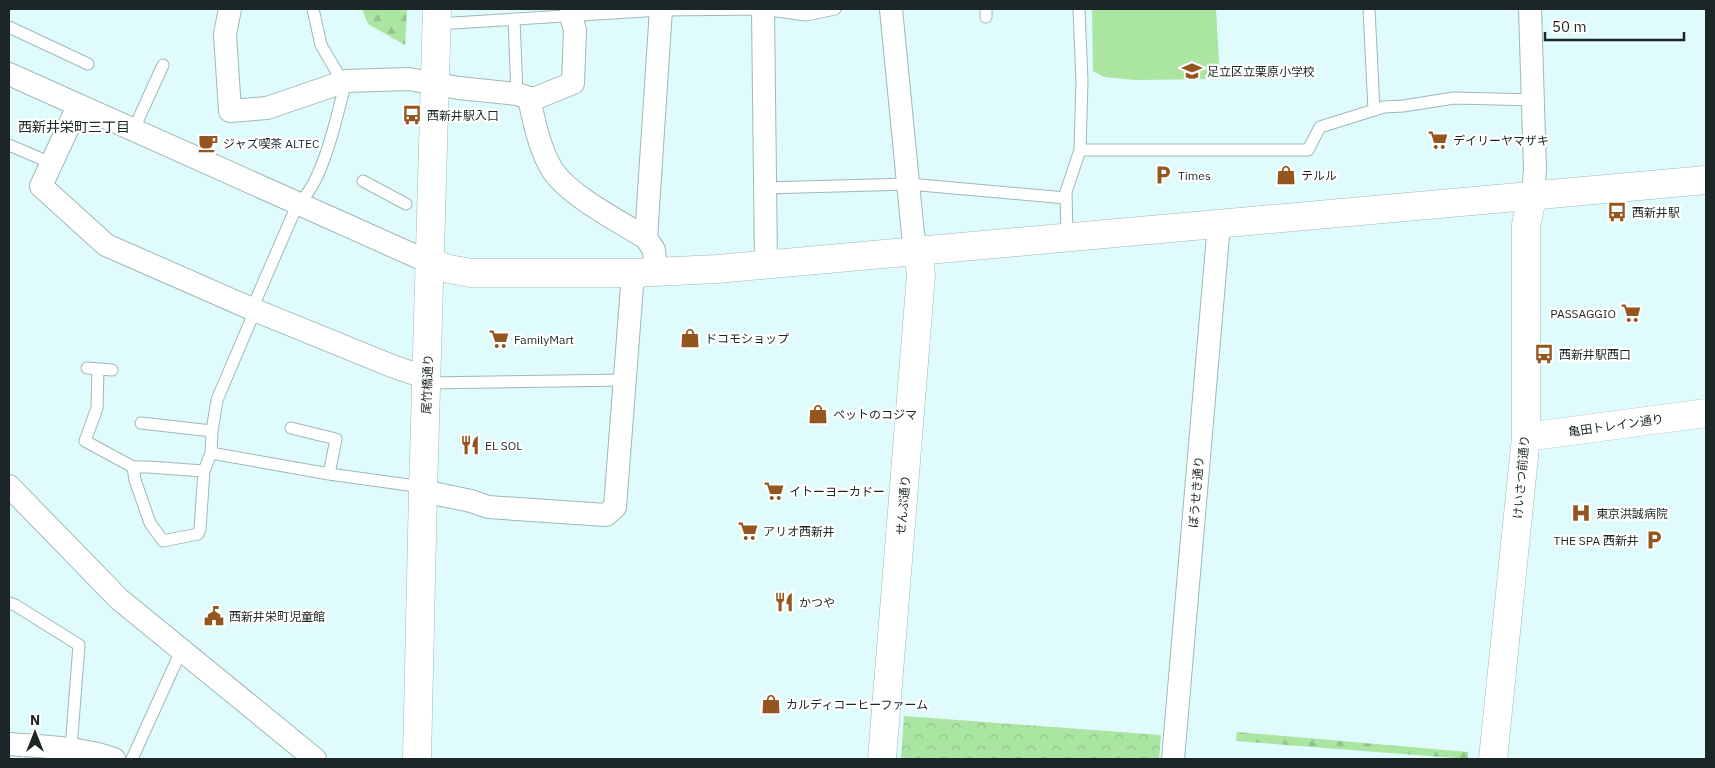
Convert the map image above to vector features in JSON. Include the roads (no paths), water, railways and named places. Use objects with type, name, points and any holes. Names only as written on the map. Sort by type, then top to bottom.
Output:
[{"type":"street","points":[[230,9],[225,34],[230,111],[267,108],[344,81],[409,79],[459,88],[536,98],[573,83],[575,30],[571,12]]},
{"type":"street","points":[[763,9],[766,265]]},
{"type":"street","points":[[891,9],[913,234],[918,252]]},
{"type":"street","points":[[1530,9],[1535,169],[1533,195]]},
{"type":"street","points":[[646,238],[661,10]]},
{"type":"street","name":"尾竹橋通り","points":[[417,759],[437,16]]},
{"type":"street","points":[[9,74],[431,263],[471,273],[644,272],[766,265],[1706,180]]},
{"type":"street","points":[[423,489],[488,507],[606,515],[614,508],[626,380],[644,272],[654,250],[646,238],[571,190],[553,170],[523,96]]},
{"type":"street","points":[[78,106],[41,186],[106,245],[252,309],[427,380]]},
{"type":"street","name":"けいさつ前通り","points":[[1493,759],[1526,437],[1526,225],[1533,195]]},
{"type":"street","name":"ぼうせき通り","points":[[1172,759],[1219,224]]},
{"type":"street","name":"せんぷ通り","points":[[882,759],[922,275],[918,252]]},
{"type":"street","name":"亀田トレイン通り","points":[[1526,437],[1706,413]]},
{"type":"street","points":[[9,486],[119,599],[315,759]]},
{"type":"street","points":[[9,744],[71,748],[114,759]]},
{"type":"lane","points":[[133,467],[135,480],[150,524],[163,541],[198,534],[200,529],[204,471],[211,453],[217,400],[251,320],[252,309],[298,203],[306,197],[329,148],[344,81],[321,45],[314,9]]},
{"type":"lane","points":[[437,16],[514,19],[571,12],[763,9],[806,15],[835,9]]},
{"type":"lane","points":[[1067,238],[1066,192],[1080,150],[1082,81],[1079,9]]},
{"type":"lane","points":[[1369,9],[1374,110]]},
{"type":"lane","points":[[514,19],[523,96]]},
{"type":"lane","points":[[9,27],[88,64]]},
{"type":"lane","points":[[133,131],[163,66]]},
{"type":"lane","points":[[1080,150],[1308,150],[1320,127],[1374,110],[1454,98],[1532,100]]},
{"type":"lane","points":[[9,145],[51,163]]},
{"type":"lane","points":[[363,181],[406,204]]},
{"type":"lane","points":[[765,188],[909,184],[1066,198]]},
{"type":"lane","points":[[112,370],[93,369],[97,408],[85,441],[133,467],[204,471]]},
{"type":"lane","points":[[427,380],[626,380]]},
{"type":"lane","points":[[141,423],[212,431]]},
{"type":"lane","points":[[291,428],[336,439],[329,474]]},
{"type":"lane","points":[[211,453],[423,489]]},
{"type":"lane","points":[[9,603],[79,645],[71,748]]},
{"type":"lane","points":[[132,759],[181,651]]},
{"type":"place","name":"足立区立栗原小学校","points":[[1192,71]]},
{"type":"place","name":"西新井駅入口","points":[[412,115]]},
{"type":"place","name":"デイリーヤマザキ","points":[[1438,140]]},
{"type":"place","name":"ジャズ喫茶 ALTEC","points":[[208,143]]},
{"type":"place","name":"Times","points":[[1163,175]]},
{"type":"place","name":"テルル","points":[[1286,175]]},
{"type":"place","name":"西新井駅","points":[[1617,212]]},
{"type":"place","name":"PASSAGGIO","points":[[1631,313]]},
{"type":"place","name":"ドコモショップ","points":[[690,338]]},
{"type":"place","name":"FamilyMart","points":[[499,339]]},
{"type":"place","name":"西新井駅西口","points":[[1544,354]]},
{"type":"place","name":"ペットのコジマ","points":[[818,414]]},
{"type":"place","name":"EL SOL","points":[[470,445]]},
{"type":"place","name":"イトーヨーカドー","points":[[774,491]]},
{"type":"place","name":"東京洪誠病院","points":[[1581,513]]},
{"type":"place","name":"アリオ西新井","points":[[748,531]]},
{"type":"place","name":"THE SPA 西新井","points":[[1654,540]]},
{"type":"place","name":"かつや","points":[[784,602]]},
{"type":"place","name":"西新井栄町児童館","points":[[214,616]]},
{"type":"place","name":"カルディコーヒーファーム","points":[[771,704]]},
{"type":"district","name":"西新井栄町三丁目","points":[[74,127]]}]
